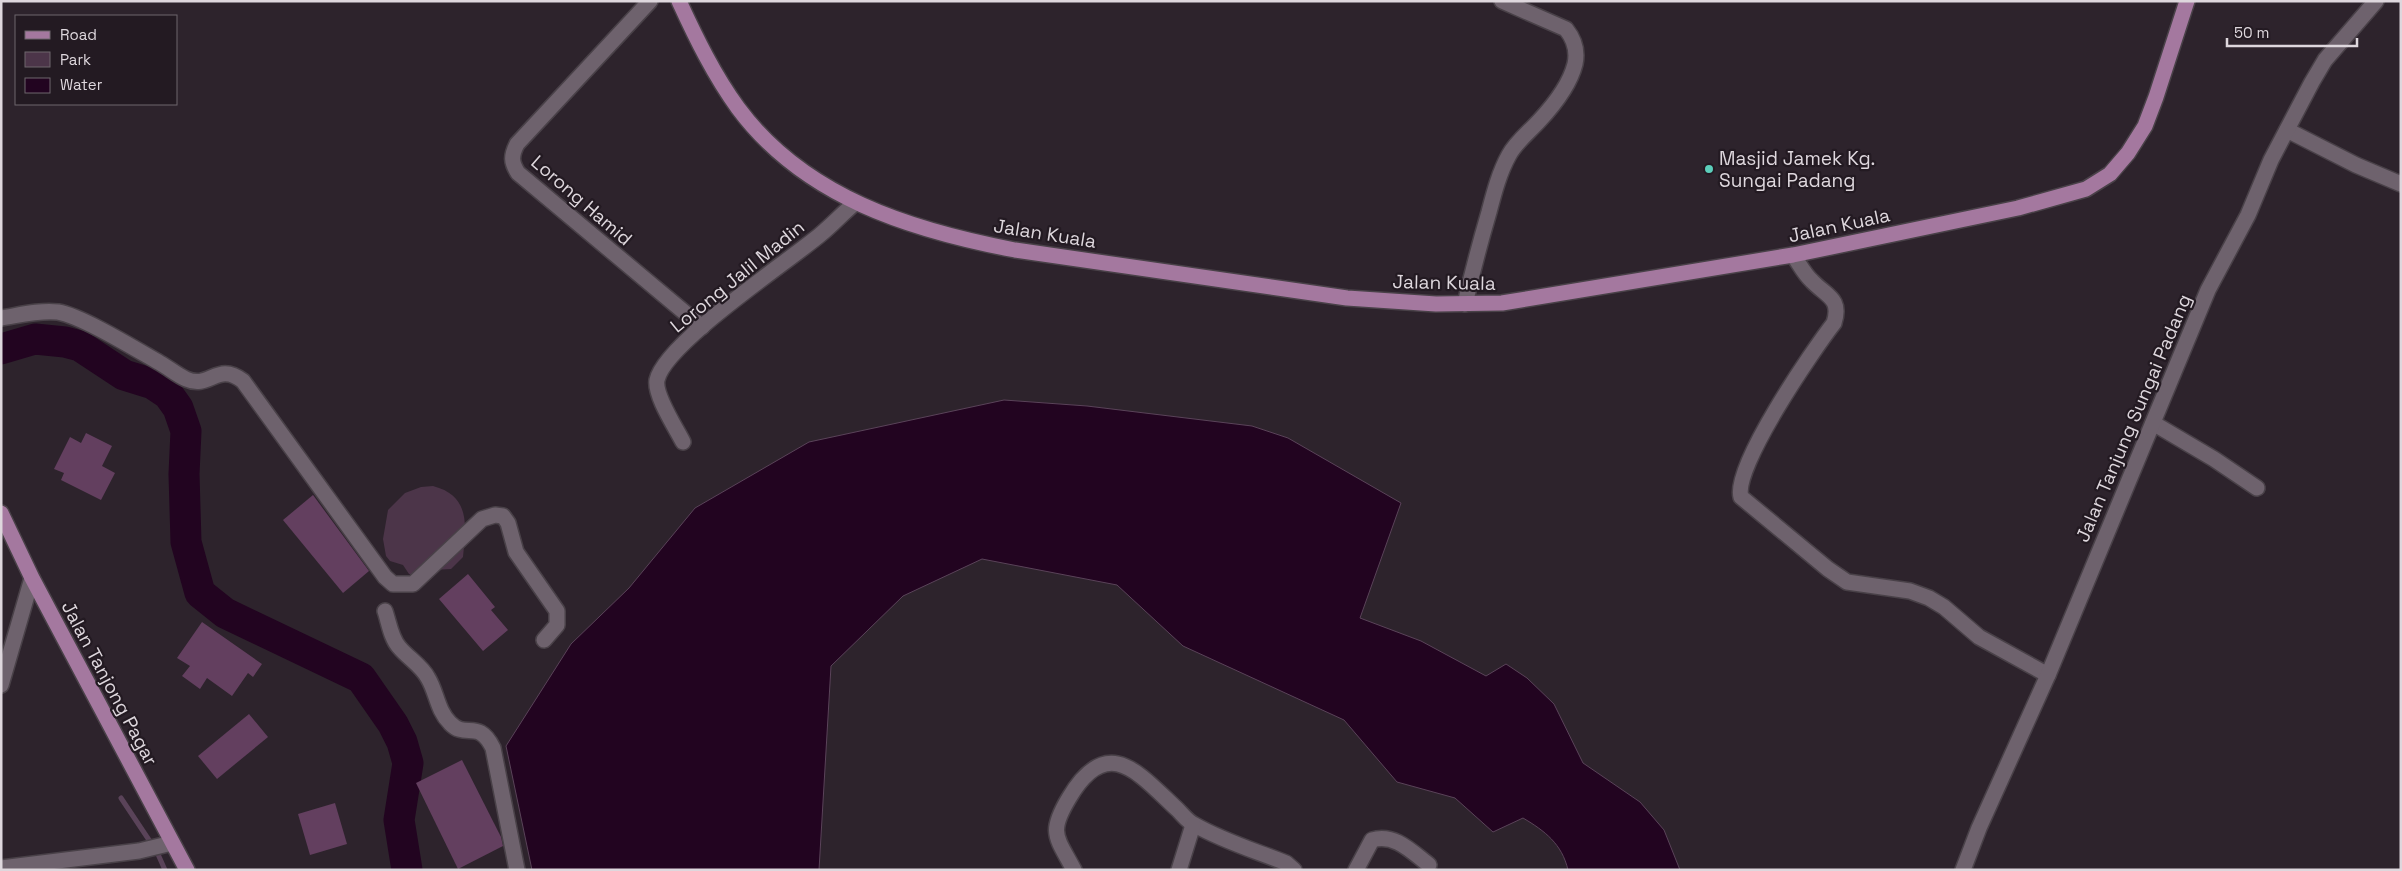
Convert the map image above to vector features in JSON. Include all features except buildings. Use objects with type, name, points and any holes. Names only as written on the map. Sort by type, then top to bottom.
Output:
[{"type":"main road","name":"Jalan Kuala","points":[[679,1],[702,49],[738,108],[789,162],[855,203],[923,229],[968,241],[1015,250],[1346,298],[1465,304],[1502,303],[1545,297],[1793,255],[2018,208],[2086,189],[2110,174],[2128,153],[2145,126],[2187,1]]},
{"type":"main road","name":"Jalan Tanjong Pagar","points":[[1,513],[32,578],[187,870]]},
{"type":"street","name":"Lorong Hamid","points":[[650,1],[517,144],[512,154],[513,165],[518,173],[533,186],[702,327]]},
{"type":"street","points":[[1465,304],[1474,264],[1499,176],[1515,146],[1556,100],[1569,79],[1575,63],[1576,49],[1573,37],[1566,29],[1502,1]]},
{"type":"street","name":"Jalan Tanjung Sungai Padang","points":[[1963,870],[1978,828],[2048,676],[2208,290],[2248,215],[2272,160],[2312,82],[2325,60],[2376,1]]},
{"type":"street","points":[[2288,130],[2356,165],[2401,184]]},
{"type":"street","name":"Lorong Jalil Madin","points":[[683,442],[660,397],[656,381],[660,370],[702,327],[821,234],[855,203]]},
{"type":"street","points":[[1793,255],[1810,280],[1834,300],[1837,315],[1834,323],[1766,423],[1740,484],[1739,491],[1745,502],[1847,582],[1910,591],[1929,598],[1979,637],[2048,676]]},
{"type":"street","points":[[1,318],[29,313],[65,314],[160,362],[185,379],[201,381],[222,373],[235,375],[243,381],[385,578],[393,584],[413,584],[482,518],[495,515],[504,516],[508,523],[516,552],[559,615],[554,630],[544,640]]},
{"type":"street","points":[[2153,423],[2214,459],[2257,488]]},
{"type":"street","points":[[1,685],[32,578]]},
{"type":"street","points":[[385,611],[398,646],[422,668],[430,681],[441,714],[458,730],[480,732],[487,737],[493,748],[517,870]]},
{"type":"street","points":[[1074,870],[1058,840],[1056,821],[1080,780],[1096,767],[1106,764],[1127,767],[1154,787],[1193,825],[1286,863],[1294,870]]},
{"type":"street","points":[[1179,870],[1193,825]]},
{"type":"street","points":[[1356,870],[1372,840],[1380,838],[1394,840],[1429,865]]},
{"type":"street","points":[[1,868],[139,851],[172,842]]},
{"type":"green space","points":[[433,486],[454,497],[460,505],[465,524],[463,557],[451,569],[432,570],[421,578],[409,574],[403,565],[390,561],[386,556],[383,539],[388,510],[405,493],[421,487]]},
{"type":"water","points":[[1004,400],[1087,406],[1252,426],[1288,438],[1401,503],[1360,618],[1421,641],[1486,676],[1506,664],[1527,678],[1554,704],[1583,763],[1640,802],[1664,830],[1680,870],[1568,870],[1562,853],[1552,839],[1531,823],[1523,818],[1493,832],[1455,798],[1397,782],[1344,720],[1183,646],[1117,585],[982,559],[903,596],[831,666],[819,870],[532,870],[506,746],[571,644],[629,588],[695,508],[809,442]]},
{"type":"waterway","points":[[1,349],[35,339],[65,342],[80,346],[124,375],[153,384],[168,394],[178,408],[186,431],[184,474],[186,542],[200,593],[225,613],[361,678],[393,724],[402,742],[408,763],[399,820],[407,870]]},
{"type":"waterway","points":[[121,798],[157,852],[165,870]]},
{"type":"place","name":"Masjid Jamek Kg. Sungai Padang","points":[[1709,169]]}]
